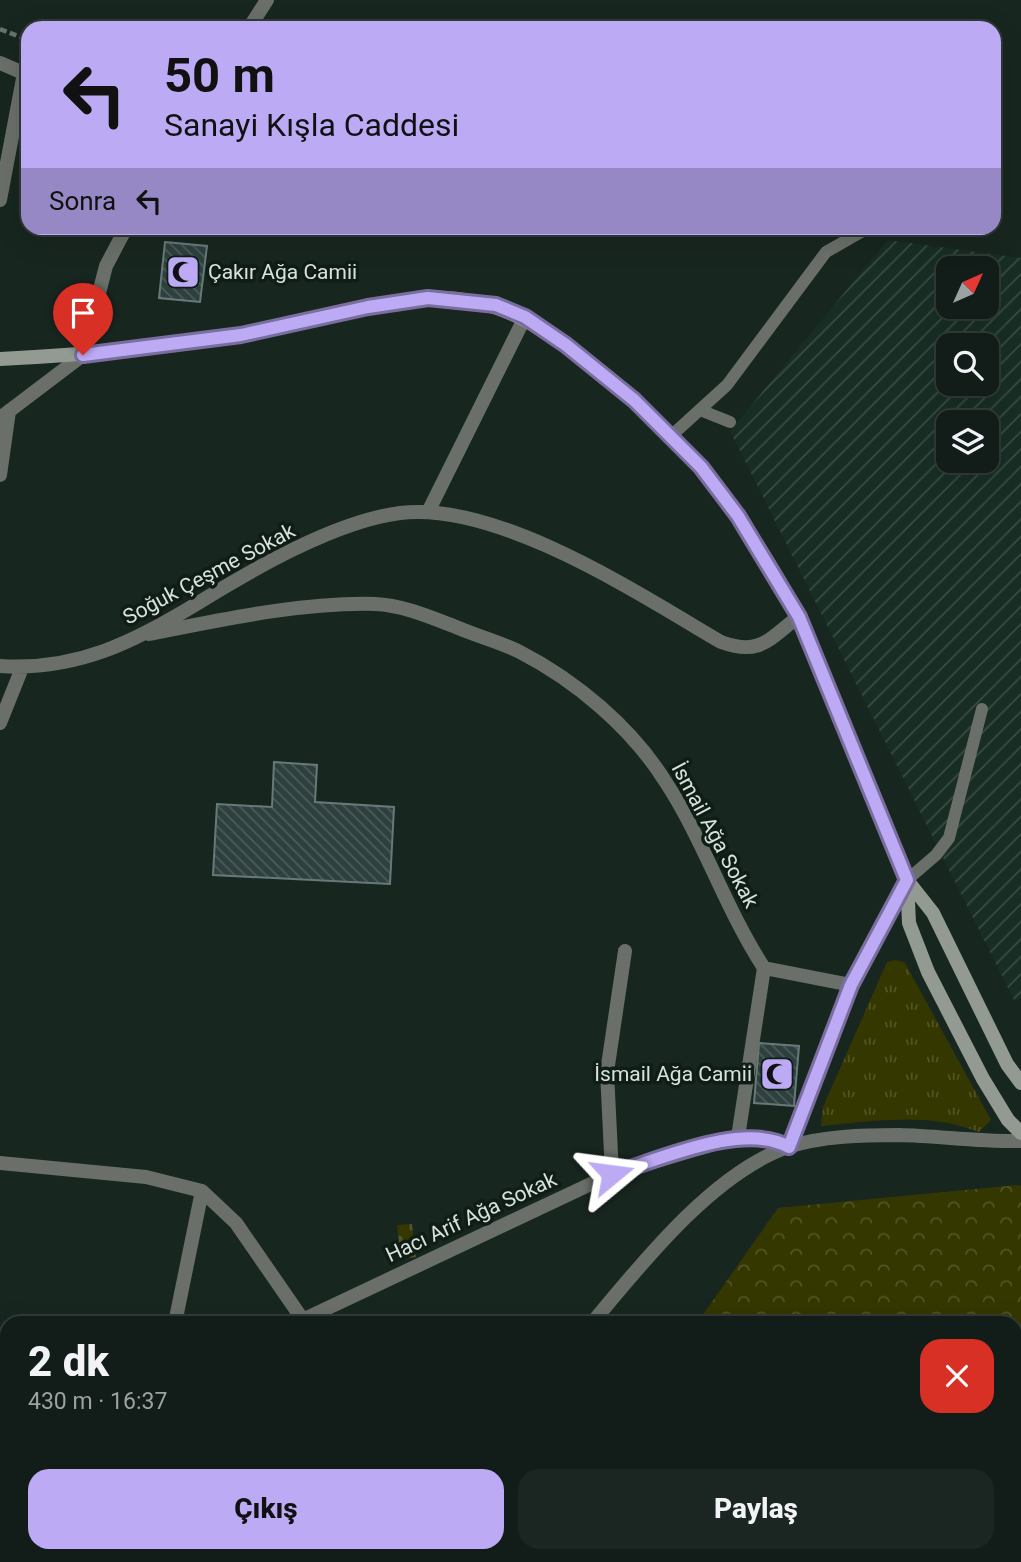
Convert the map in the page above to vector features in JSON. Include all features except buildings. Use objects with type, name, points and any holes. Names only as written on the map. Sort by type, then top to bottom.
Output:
[{"type":"main road","points":[[0,359],[83,355],[241,335],[368,307],[428,298],[496,305],[525,317],[605,376],[671,436],[738,516],[799,617],[907,880],[933,913],[1007,1063],[1021,1083]]},
{"type":"main road","points":[[907,880],[909,923],[928,972],[984,1079],[1008,1119],[1021,1133]]},
{"type":"street","points":[[254,21],[267,0]]},
{"type":"street","points":[[0,63],[21,72]]},
{"type":"street","points":[[0,200],[21,98]]},
{"type":"street","points":[[0,475],[4,414],[83,355],[106,266],[122,235]]},
{"type":"street","points":[[428,512],[525,317]]},
{"type":"street","name":"Soğuk Çeşme Sokak","points":[[0,666],[69,663],[149,634],[254,570],[340,530],[400,513],[428,512],[513,533],[594,568],[721,642],[736,648],[750,650],[759,647],[799,617]]},
{"type":"street","name":"İsmail Ağa Sokak","points":[[149,634],[240,616],[376,604],[433,618],[519,652],[562,677],[639,745],[665,780],[697,837],[746,940],[764,968]]},
{"type":"street","points":[[0,723],[22,667]]},
{"type":"street","points":[[789,1147],[851,985],[907,880]]},
{"type":"street","points":[[612,1174],[607,1072],[625,951]]},
{"type":"street","points":[[738,1137],[764,968],[851,985]]},
{"type":"street","points":[[598,1316],[694,1209],[744,1168],[789,1147],[838,1138],[899,1135],[1021,1142]]},
{"type":"street","name":"Hacı Arif Ağa Sokak","points":[[312,1316],[612,1174],[738,1137],[778,1141],[789,1147]]},
{"type":"street","points":[[0,1163],[146,1177],[202,1191],[236,1223],[295,1316]]},
{"type":"street","points":[[176,1316],[202,1191]]},
{"type":"lane","points":[[671,436],[727,385],[826,252],[856,235]]},
{"type":"lane","points":[[700,410],[730,422]]},
{"type":"lane","points":[[907,880],[936,855],[949,838],[982,709]]},
{"type":"path","points":[[0,29],[21,37]]},
{"type":"shaded area","points":[[888,240],[1021,258],[1021,998],[1014,1000],[730,431]]},
{"type":"green space","points":[[896,960],[905,963],[991,1120],[979,1132],[921,1120],[881,1120],[821,1126],[823,1107],[887,962]]},
{"type":"green space","points":[[1021,1186],[1021,1316],[702,1316],[778,1208]]},
{"type":"green space","points":[[412,1224],[416,1257],[401,1259],[397,1225]]},
{"type":"place","name":"Çakır Ağa Camii","points":[[183,272]]},
{"type":"place","name":"İsmail Ağa Camii","points":[[777,1074]]},
{"type":"route","points":[[83,355],[241,335],[368,307],[428,298],[496,305],[525,317],[566,345],[634,400],[701,467],[738,516],[799,617],[907,880],[851,985],[789,1147],[778,1141],[738,1137],[612,1174]]}]
